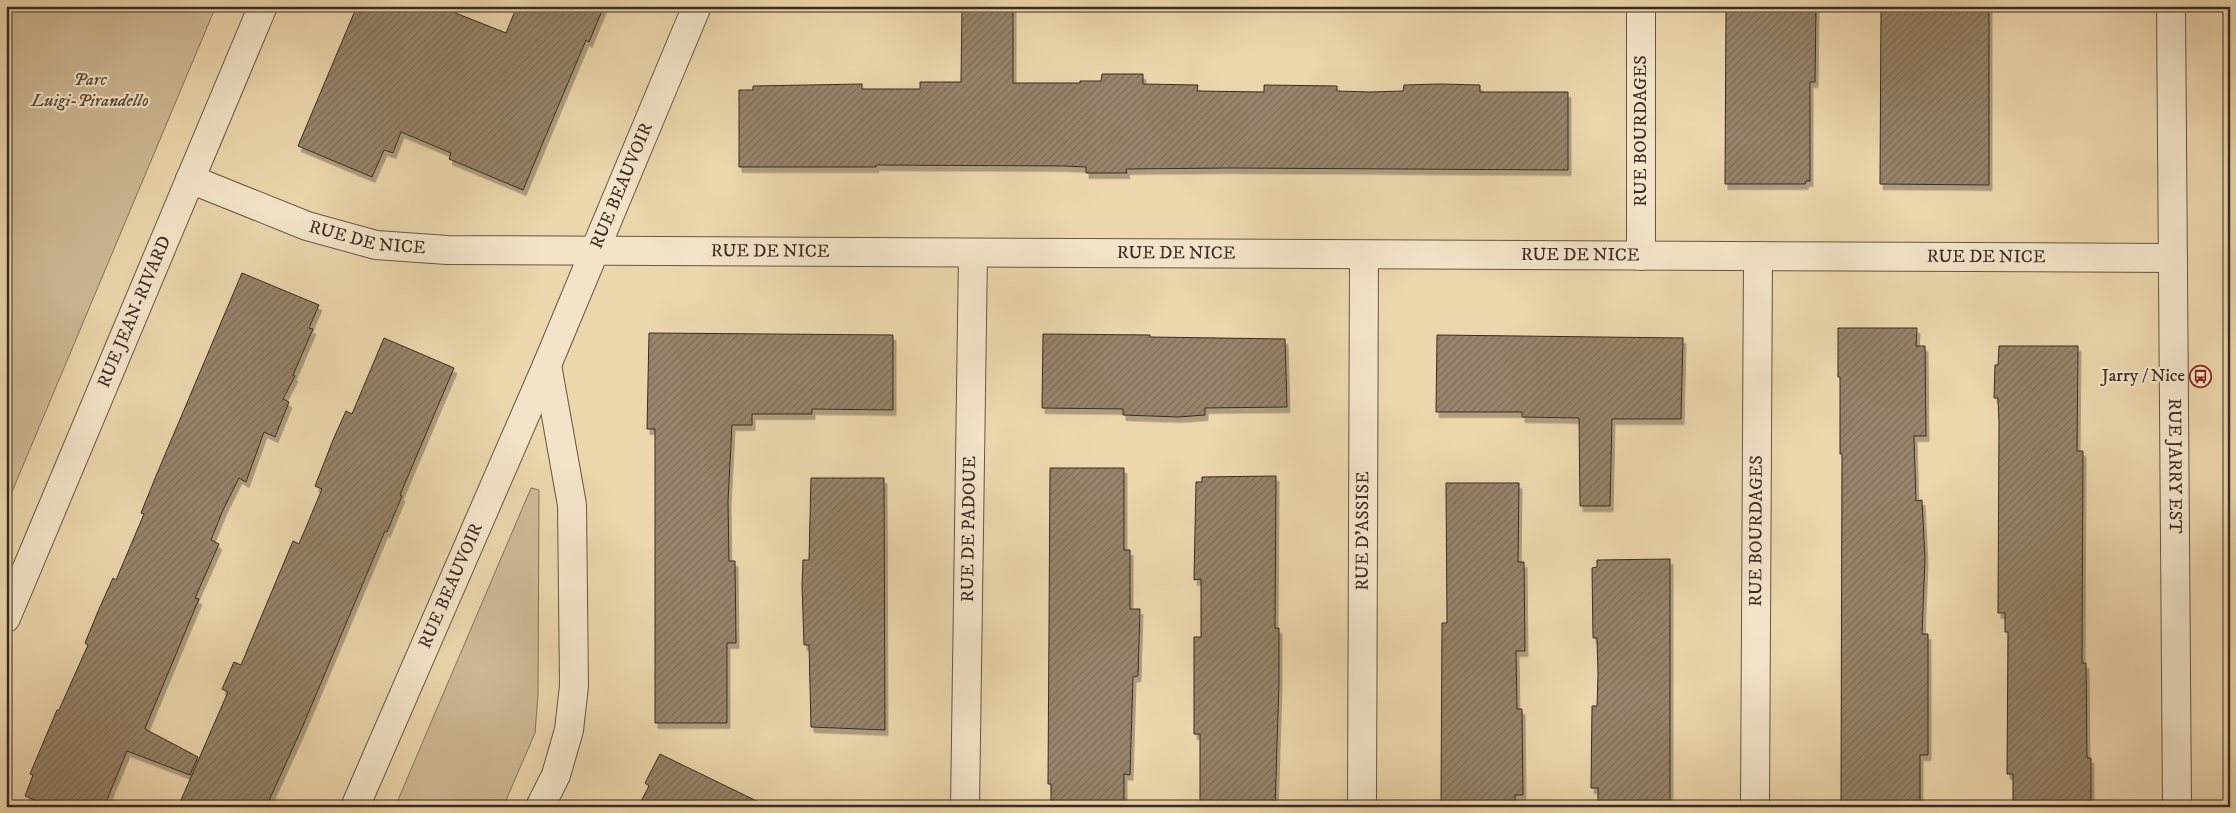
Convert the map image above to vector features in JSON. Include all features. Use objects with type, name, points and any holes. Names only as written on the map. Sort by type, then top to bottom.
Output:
[{"type":"street","name":"RUE JEAN-RIVARD","points":[[6,618],[263,6]]},
{"type":"street","name":"RUE BEAUVOIR","points":[[355,807],[547,365],[697,6]]},
{"type":"street","name":"RUE BOURDAGES","points":[[1641,6],[1641,256]]},
{"type":"street","name":"RUE JARRY EST","points":[[2172,6],[2177,807]]},
{"type":"street","name":"RUE DE NICE","points":[[190,179],[307,226],[376,245],[447,250],[2173,258]]},
{"type":"street","name":"RUE DE PADOUE","points":[[965,807],[973,252]]},
{"type":"street","name":"RUE D'ASSISE","points":[[1362,807],[1364,255]]},
{"type":"street","name":"RUE BOURDAGES","points":[[1755,807],[1758,256]]},
{"type":"street","points":[[540,807],[556,775],[569,730],[574,686],[572,505],[547,365]]},
{"type":"green space","name":"Parc Luigi-Pirandello","points":[[6,6],[216,6],[6,506]]},
{"type":"green space","points":[[531,488],[539,490],[538,695],[535,733],[503,807],[395,807]]},
{"type":"building","points":[[357,6],[438,6],[506,33],[517,6],[604,6],[589,42],[586,40],[523,190],[449,159],[451,153],[401,132],[393,153],[384,150],[372,177],[298,146]]},
{"type":"building","points":[[962,6],[1013,6],[1013,83],[1080,83],[1080,81],[1101,81],[1102,74],[1143,74],[1143,84],[1198,85],[1197,91],[1264,92],[1264,85],[1337,86],[1337,91],[1370,92],[1403,91],[1404,85],[1440,84],[1480,85],[1480,92],[1568,92],[1568,170],[1230,168],[1126,169],[1127,173],[1086,173],[1086,167],[1064,166],[876,165],[876,167],[739,167],[739,90],[753,90],[753,86],[862,84],[862,89],[920,89],[920,82],[961,82]]},
{"type":"building","points":[[1726,6],[1816,6],[1815,82],[1810,82],[1810,181],[1806,181],[1805,184],[1725,184]]},
{"type":"building","points":[[1881,6],[1989,6],[1989,185],[1880,184]]},
{"type":"building","points":[[242,273],[319,305],[309,328],[313,329],[293,375],[295,376],[283,399],[289,402],[275,437],[264,432],[246,482],[239,478],[223,510],[211,540],[219,544],[195,598],[199,599],[145,729],[198,757],[190,775],[127,751],[104,807],[51,807],[25,796],[33,775],[30,774],[57,710],[59,710],[88,645],[85,643],[99,609],[113,578],[116,580],[144,514],[141,513],[156,476]]},
{"type":"building","points":[[1838,328],[1917,328],[1916,346],[1925,346],[1926,436],[1914,436],[1916,501],[1922,500],[1925,559],[1922,634],[1928,634],[1928,755],[1920,755],[1920,807],[1841,807],[1842,454],[1840,454]]},
{"type":"building","points":[[649,333],[893,335],[893,410],[812,409],[812,414],[752,414],[752,425],[732,425],[728,501],[729,561],[735,561],[736,643],[727,643],[727,723],[655,723],[655,429],[647,429]]},
{"type":"building","points":[[1043,334],[1285,339],[1287,407],[1205,408],[1205,415],[1178,417],[1123,415],[1123,409],[1042,408]]},
{"type":"building","points":[[1437,335],[1683,338],[1681,419],[1612,419],[1610,506],[1580,506],[1579,418],[1522,417],[1522,412],[1436,412]]},
{"type":"building","points":[[384,338],[454,368],[400,495],[402,496],[387,532],[385,531],[302,728],[266,807],[178,807],[228,692],[222,689],[234,662],[241,665],[293,541],[299,544],[322,489],[315,486],[333,440],[346,411],[352,414]]},
{"type":"building","points":[[1999,346],[2078,346],[2077,451],[2083,451],[2082,663],[2086,663],[2087,758],[2091,758],[2091,807],[2013,807],[2013,774],[2007,774],[2008,632],[2005,632],[2005,613],[1998,613],[1999,423],[1998,398],[1994,398],[1995,365],[1998,365]]},
{"type":"building","points":[[1050,468],[1124,468],[1124,550],[1130,550],[1130,609],[1140,609],[1138,676],[1133,677],[1130,775],[1124,774],[1124,807],[1051,807],[1051,784],[1048,784]]},
{"type":"building","points":[[1276,476],[1275,628],[1279,628],[1279,683],[1275,807],[1200,807],[1200,734],[1194,734],[1194,637],[1201,637],[1201,579],[1194,580],[1196,482],[1202,482],[1202,477]]},
{"type":"building","points":[[811,478],[884,478],[885,730],[811,727],[809,645],[804,645],[802,586],[803,560],[809,560]]},
{"type":"building","points":[[1446,483],[1519,483],[1518,562],[1524,562],[1525,651],[1516,651],[1517,709],[1522,709],[1523,795],[1515,795],[1515,807],[1445,807],[1445,805],[1441,805],[1442,623],[1447,623]]},
{"type":"building","points":[[1670,559],[1670,807],[1598,807],[1598,788],[1591,788],[1592,706],[1597,706],[1598,674],[1597,638],[1593,638],[1592,568],[1597,567],[1597,560]]},
{"type":"building","points":[[660,754],[769,807],[638,807],[649,786],[645,783]]},
{"type":"place","name":"Jarry / Nice","points":[[2201,376]]}]
